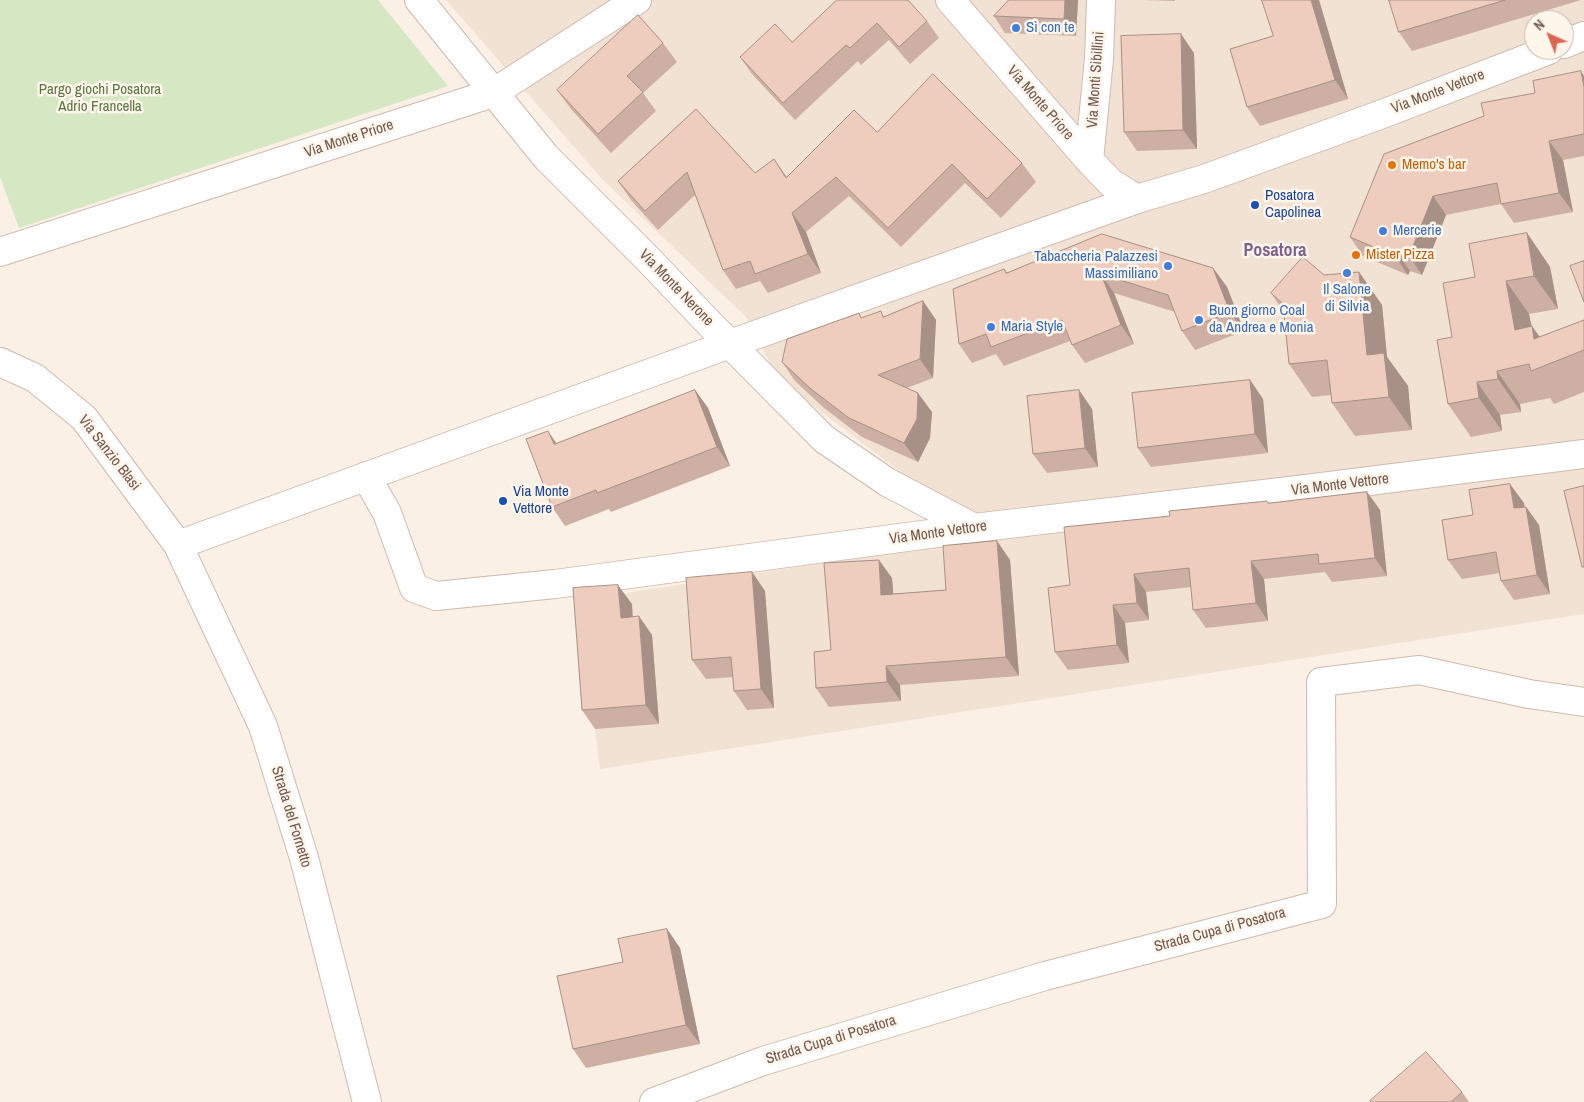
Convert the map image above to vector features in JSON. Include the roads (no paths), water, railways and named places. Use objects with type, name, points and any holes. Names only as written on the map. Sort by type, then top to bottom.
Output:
[{"type":"street","name":"Via Monte Nerone","points":[[419,0],[546,157],[824,439],[887,482],[974,528]]},
{"type":"street","name":"Via Monte Priore","points":[[0,252],[493,93],[636,0]]},
{"type":"street","name":"Via Monte Priore","points":[[950,0],[1089,160],[1111,183],[1137,198]]},
{"type":"street","name":"Via Monti Sibillini","points":[[1089,160],[1099,59],[1101,0]]},
{"type":"street","name":"Via Monte Vettore","points":[[178,545],[1137,198],[1204,180],[1524,59]]},
{"type":"street","name":"Via Sanzio Blasi","points":[[0,362],[35,378],[84,418],[178,545]]},
{"type":"street","name":"Via Monte Vettore","points":[[366,476],[387,514],[414,588],[436,596],[555,584],[974,528],[1584,454]]},
{"type":"street","name":"Strada del Fornetto","points":[[178,545],[263,726],[304,858],[367,1102]]},
{"type":"street","name":"Strada Cupa di Posatora","points":[[654,1102],[763,1061],[1045,976],[1322,904],[1321,682],[1419,670],[1529,694],[1584,702]]},
{"type":"place","name":"Sì con te","points":[[1016,28]]},
{"type":"place","name":"Memo's bar","points":[[1392,165]]},
{"type":"place","name":"Posatora Capolinea","points":[[1255,205]]},
{"type":"place","name":"Mercerie","points":[[1383,231]]},
{"type":"place","name":"Mister Pizza","points":[[1356,255]]},
{"type":"place","name":"Tabaccheria Palazzesi Massimiliano","points":[[1168,266]]},
{"type":"place","name":"Il Salone di Silvia","points":[[1347,273]]},
{"type":"place","name":"Buon giorno Coal da Andrea e Monia","points":[[1199,320]]},
{"type":"place","name":"Maria Style","points":[[991,327]]},
{"type":"place","name":"Via Monte Vettore","points":[[503,501]]},
{"type":"district","name":"Posatora","points":[[1275,251]]},
{"type":"park label","name":"Pargo giochi Posatora Adrio Francella","points":[[100,98]]}]
